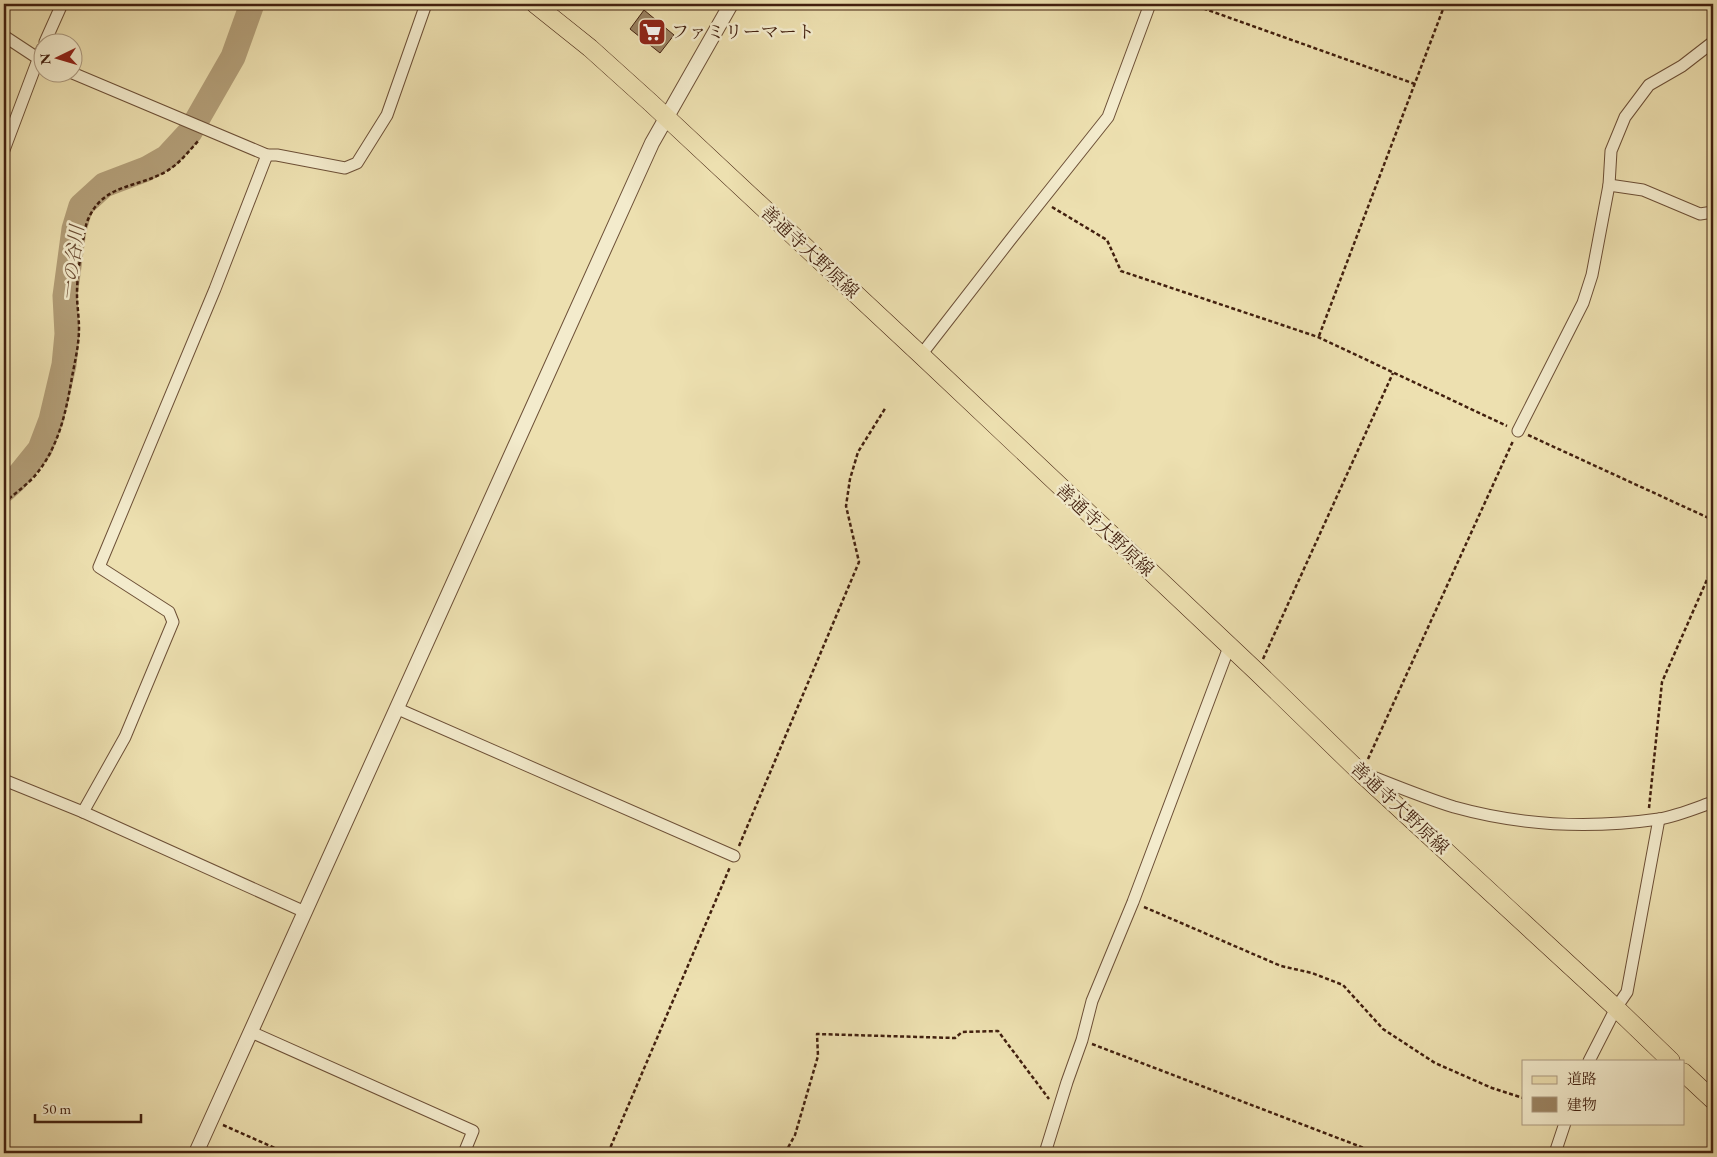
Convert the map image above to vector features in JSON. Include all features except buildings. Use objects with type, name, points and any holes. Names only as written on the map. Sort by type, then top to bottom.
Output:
[{"type":"main road","name":"善通寺大野原線","points":[[535,4],[590,48],[666,117],[1670,1060]]},
{"type":"main road","points":[[1684,1073],[1713,1100]]},
{"type":"street","points":[[49,32],[62,4]]},
{"type":"street","points":[[82,77],[267,155],[277,154],[345,168],[357,162],[387,115],[426,4]]},
{"type":"street","points":[[196,1153],[652,143],[731,4]]},
{"type":"street","points":[[921,355],[1108,117],[1150,4]]},
{"type":"street","points":[[4,36],[32,51]]},
{"type":"street","points":[[1518,431],[1583,303],[1592,275],[1609,185],[1611,151],[1624,117],[1648,85],[1682,66],[1713,42]]},
{"type":"street","points":[[4,150],[32,79]]},
{"type":"street","points":[[83,812],[125,736],[173,622],[169,612],[99,567],[216,289],[267,155]]},
{"type":"street","points":[[1609,185],[1643,190],[1700,214],[1713,212]]},
{"type":"street","points":[[1045,1153],[1082,1040],[1092,1001],[1133,902],[1229,647]]},
{"type":"street","points":[[398,708],[734,856]]},
{"type":"street","points":[[1362,772],[1453,806],[1505,819],[1536,824],[1606,824],[1653,819],[1713,802]]},
{"type":"street","points":[[4,780],[83,812],[305,912]]},
{"type":"street","points":[[1590,1060],[1616,1008],[1627,992],[1653,819]]},
{"type":"street","points":[[251,1032],[473,1131],[464,1153]]},
{"type":"street","points":[[1555,1153],[1565,1124]]},
{"type":"path","points":[[1191,4],[1415,84]]},
{"type":"path","points":[[1318,337],[1446,4]]},
{"type":"path","points":[[4,503],[33,478],[48,457],[59,435],[78,350],[77,293],[86,223],[104,197],[112,192],[167,171],[180,162],[205,129]]},
{"type":"path","points":[[1043,201],[1107,240],[1121,271],[1318,337],[1713,520]]},
{"type":"path","points":[[1257,672],[1393,373]]},
{"type":"path","points":[[608,1153],[859,562],[846,506],[850,479],[858,452],[886,407]]},
{"type":"path","points":[[1362,772],[1518,431]]},
{"type":"path","points":[[1653,819],[1662,682],[1713,566]]},
{"type":"path","points":[[1133,902],[1280,966],[1312,973],[1343,985],[1383,1029],[1435,1064],[1492,1088],[1522,1098]]},
{"type":"path","points":[[785,1153],[795,1135],[818,1056],[817,1034],[955,1038],[962,1032],[998,1030],[1058,1110]]},
{"type":"path","points":[[1082,1040],[1377,1153]]},
{"type":"path","points":[[212,1120],[286,1153]]},
{"type":"waterway","name":"一の谷川","points":[[4,490],[15,480],[40,449],[51,420],[64,365],[67,334],[65,296],[74,229],[81,206],[104,185],[146,169],[167,157],[190,132],[233,57],[252,4]]},
{"type":"place","name":"ファミリーマート","points":[[652,32]]}]
